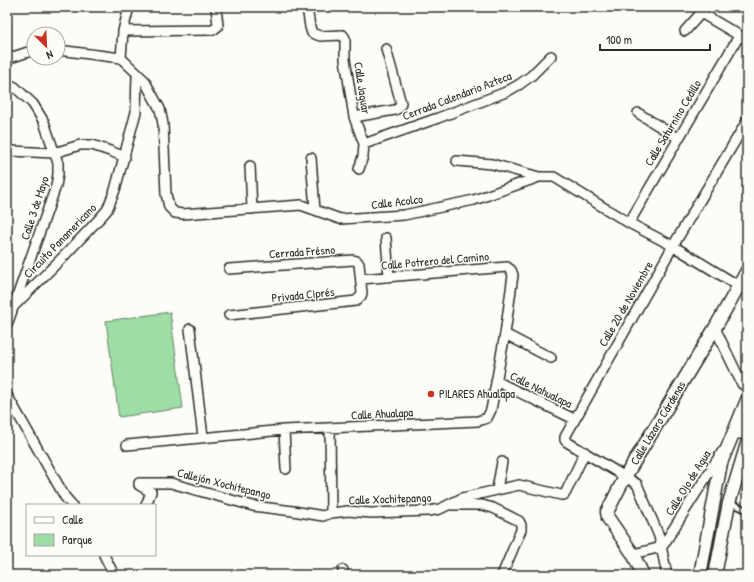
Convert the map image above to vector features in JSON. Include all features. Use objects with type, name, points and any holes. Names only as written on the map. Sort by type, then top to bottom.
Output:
[{"type":"street","points":[[121,58],[123,31],[129,7]]},
{"type":"street","points":[[123,31],[213,30],[218,26],[216,7]]},
{"type":"street","name":"Calle Jaguar","points":[[307,7],[312,33],[320,36],[343,35],[345,38],[345,59],[354,117],[357,129],[364,144]]},
{"type":"street","points":[[685,32],[702,10],[743,38]]},
{"type":"street","name":"Calle Saturnino Cedillo","points":[[629,222],[678,138],[743,38]]},
{"type":"street","points":[[354,117],[399,108],[401,103],[386,49]]},
{"type":"street","points":[[66,51],[121,58],[137,74]]},
{"type":"street","points":[[7,59],[26,53]]},
{"type":"street","name":"Cerrada Calendario Azteca","points":[[364,144],[506,92],[531,76],[551,56]]},
{"type":"street","name":"Circuito Panamericano","points":[[7,325],[14,306],[104,214],[115,190],[136,112],[137,74]]},
{"type":"street","name":"Calle Acolco","points":[[137,74],[144,80],[160,109],[163,124],[166,194],[169,207],[175,213],[183,214],[301,205],[340,219],[404,215],[474,200],[539,176]]},
{"type":"street","name":"Calle 3 de Mayo","points":[[7,83],[15,87],[33,104],[44,122],[58,163],[56,186],[14,306]]},
{"type":"street","points":[[638,113],[678,138]]},
{"type":"street","name":"Calle 20 de Noviembre","points":[[667,575],[659,536],[637,484],[565,440],[565,437],[673,246],[747,121]]},
{"type":"street","points":[[359,169],[363,156],[364,144]]},
{"type":"street","points":[[7,156],[11,151],[54,153],[80,145],[92,145],[124,157]]},
{"type":"street","points":[[311,158],[315,210]]},
{"type":"street","points":[[457,161],[492,164],[539,176],[554,177],[739,286]]},
{"type":"street","points":[[250,166],[252,209]]},
{"type":"street","points":[[386,238],[389,277]]},
{"type":"street","name":"Cerrada Frésno","points":[[230,269],[353,260],[357,261],[359,264],[361,279]]},
{"type":"street","name":"Calle Potrero del Camino","points":[[361,279],[507,267],[511,270]]},
{"type":"street","name":"Calle Ahualapa","points":[[127,445],[284,430],[478,421],[487,418],[491,410],[505,334],[513,275],[511,270]]},
{"type":"street","name":"Calle Lázaro Cárdenas","points":[[644,575],[633,554],[607,515],[607,512],[625,477],[715,328],[747,271]]},
{"type":"street","name":"Privada Ciprés","points":[[229,314],[356,301],[361,296],[361,279]]},
{"type":"street","points":[[715,328],[742,384],[747,388]]},
{"type":"street","points":[[190,329],[202,437]]},
{"type":"street","points":[[505,334],[552,358]]},
{"type":"street","name":"Calle Nahualapa","points":[[496,381],[574,420]]},
{"type":"street","points":[[8,399],[65,496],[71,504]]},
{"type":"street","points":[[700,575],[721,463],[747,400]]},
{"type":"street","points":[[330,428],[331,513]]},
{"type":"street","points":[[284,430],[286,469]]},
{"type":"street","points":[[734,432],[747,433]]},
{"type":"street","name":"Calle Ojo de Agua","points":[[662,546],[734,432]]},
{"type":"street","points":[[715,575],[729,503],[744,463],[747,444]]},
{"type":"street","name":"Calle Xochitepango","points":[[331,513],[348,511],[371,513],[429,511],[440,509],[462,498],[497,489],[519,486],[561,496],[564,495],[585,452]]},
{"type":"street","points":[[497,489],[502,462]]},
{"type":"street","name":"Callejón Xochitepango","points":[[146,504],[151,492],[139,485],[139,483],[171,483],[253,506],[323,516],[331,513]]},
{"type":"street","points":[[450,504],[482,505],[492,508],[519,521],[521,530],[502,575]]},
{"type":"street","points":[[633,554],[662,546]]},
{"type":"street","points":[[104,556],[114,575]]},
{"type":"lane","points":[[729,503],[747,510]]},
{"type":"green space","points":[[170,312],[183,408],[119,417],[106,321]]},
{"type":"place","name":"PILARES Ahualapa","points":[[431,394]]}]
